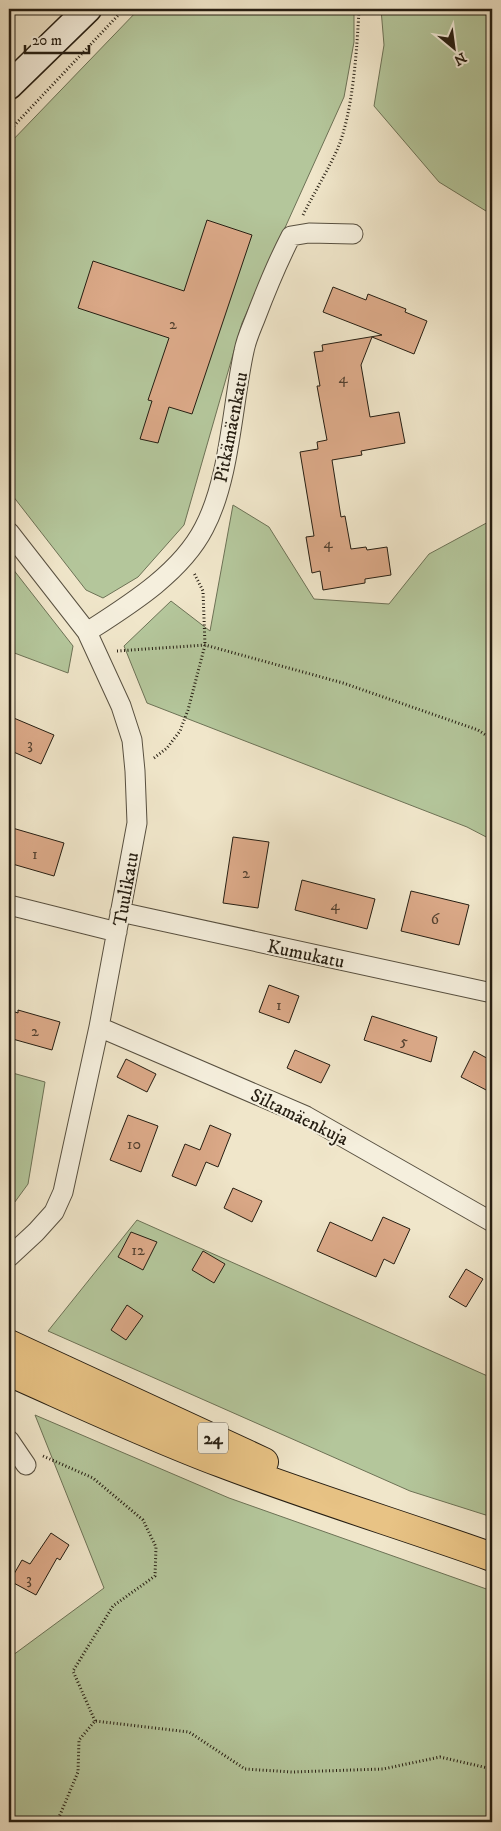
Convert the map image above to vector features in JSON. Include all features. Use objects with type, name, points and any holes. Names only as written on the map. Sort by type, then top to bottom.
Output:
[{"type":"highway","name":"24","points":[[9,1344],[260,1460],[418,1530]]},
{"type":"highway","name":"24","points":[[9,1372],[110,1417],[219,1462],[320,1500],[418,1530],[492,1557]]},
{"type":"main road","points":[[9,86],[88,9]]},
{"type":"street","points":[[291,236],[309,232],[353,234]]},
{"type":"street","name":"Pitkämäenkatu","points":[[87,632],[124,609],[156,584],[180,560],[204,528],[215,502],[222,473],[244,349],[271,276],[291,236]]},
{"type":"street","name":"Tuulikatu","points":[[9,532],[87,632],[121,706],[132,740],[136,771],[136,822],[117,932],[63,1192],[54,1212],[9,1257]]},
{"type":"street","points":[[9,905],[117,932]]},
{"type":"street","name":"Kumukatu","points":[[120,912],[492,993]]},
{"type":"street","name":"Siltamäenkuja","points":[[99,1026],[306,1116],[492,1222]]},
{"type":"street","points":[[10,1441],[26,1465]]},
{"type":"path","points":[[9,14],[14,9]]},
{"type":"path","points":[[9,131],[124,9]]},
{"type":"path","points":[[291,236],[338,149],[348,111],[358,40],[359,9]]},
{"type":"path","points":[[136,771],[167,748],[180,731],[188,710],[205,644],[203,591],[193,571],[180,560]]},
{"type":"path","points":[[96,653],[205,644],[343,683],[478,730],[492,739]]},
{"type":"path","points":[[10,1441],[93,1478],[143,1520],[156,1547],[155,1576],[113,1606],[73,1671],[95,1721]]},
{"type":"path","points":[[95,1721],[189,1732],[245,1769],[292,1772],[383,1769],[440,1757],[492,1769]]},
{"type":"path","points":[[58,1822],[78,1772],[79,1740],[95,1721]]},
{"type":"green space","points":[[139,9],[354,9],[354,42],[344,97],[242,323],[184,525],[138,577],[103,598],[86,590],[9,491],[9,144]]},
{"type":"green space","points":[[381,9],[492,9],[492,210],[486,211],[439,182],[374,106],[384,45]]},
{"type":"green space","points":[[233,505],[269,527],[314,599],[389,604],[429,554],[492,520],[492,840],[467,827],[147,703],[124,646],[171,601],[210,631]]},
{"type":"green space","points":[[9,564],[73,646],[68,673],[9,651]]},
{"type":"green space","points":[[9,1072],[45,1082],[28,1184],[9,1210]]},
{"type":"green space","points":[[137,1220],[492,1378],[492,1517],[410,1491],[48,1331]]},
{"type":"green space","points":[[35,1415],[229,1498],[492,1591],[492,1822],[9,1822],[9,1658],[104,1588]]},
{"type":"building","points":[[207,220],[252,235],[192,414],[169,407],[158,443],[140,439],[152,401],[148,400],[169,338],[78,308],[93,261],[184,291]]},
{"type":"building","points":[[333,287],[366,300],[368,294],[406,309],[405,312],[427,321],[414,354],[372,337],[361,365],[370,417],[399,412],[405,443],[361,451],[362,455],[332,460],[341,517],[345,516],[351,549],[366,547],[367,550],[387,547],[391,575],[365,579],[365,583],[323,590],[320,571],[312,573],[306,537],[314,536],[300,452],[318,449],[317,442],[327,440],[317,386],[320,386],[314,352],[323,351],[322,345],[382,335],[323,312]]},
{"type":"building","points":[[9,716],[54,735],[41,764],[9,750]]},
{"type":"building","points":[[9,827],[64,843],[54,876],[9,863]]},
{"type":"building","points":[[233,837],[269,842],[258,908],[223,903]]},
{"type":"building","points":[[302,880],[375,899],[367,929],[295,910]]},
{"type":"building","points":[[411,891],[469,905],[459,945],[401,931]]},
{"type":"building","points":[[269,985],[299,996],[289,1023],[259,1012]]},
{"type":"building","points":[[9,1010],[18,1013],[18,1010],[60,1022],[52,1050],[9,1038]]},
{"type":"building","points":[[372,1016],[437,1037],[431,1062],[364,1040]]},
{"type":"building","points":[[295,1050],[330,1065],[321,1083],[287,1068]]},
{"type":"building","points":[[474,1051],[492,1061],[492,1093],[461,1077]]},
{"type":"building","points":[[126,1059],[156,1074],[147,1092],[117,1077]]},
{"type":"building","points":[[128,1115],[158,1126],[141,1172],[110,1160]]},
{"type":"building","points":[[210,1125],[231,1134],[218,1167],[206,1162],[196,1186],[172,1176],[185,1144],[200,1150]]},
{"type":"building","points":[[233,1188],[262,1201],[252,1222],[224,1208]]},
{"type":"building","points":[[383,1217],[410,1229],[394,1264],[384,1259],[376,1277],[317,1251],[330,1222],[372,1241]]},
{"type":"building","points":[[131,1232],[157,1242],[143,1270],[118,1257]]},
{"type":"building","points":[[203,1251],[225,1264],[214,1283],[192,1270]]},
{"type":"building","points":[[466,1269],[483,1279],[466,1307],[449,1297]]},
{"type":"building","points":[[127,1305],[143,1316],[126,1340],[111,1330]]},
{"type":"building","points":[[51,1533],[69,1545],[60,1560],[57,1558],[36,1595],[10,1581],[22,1560],[30,1564]]}]
